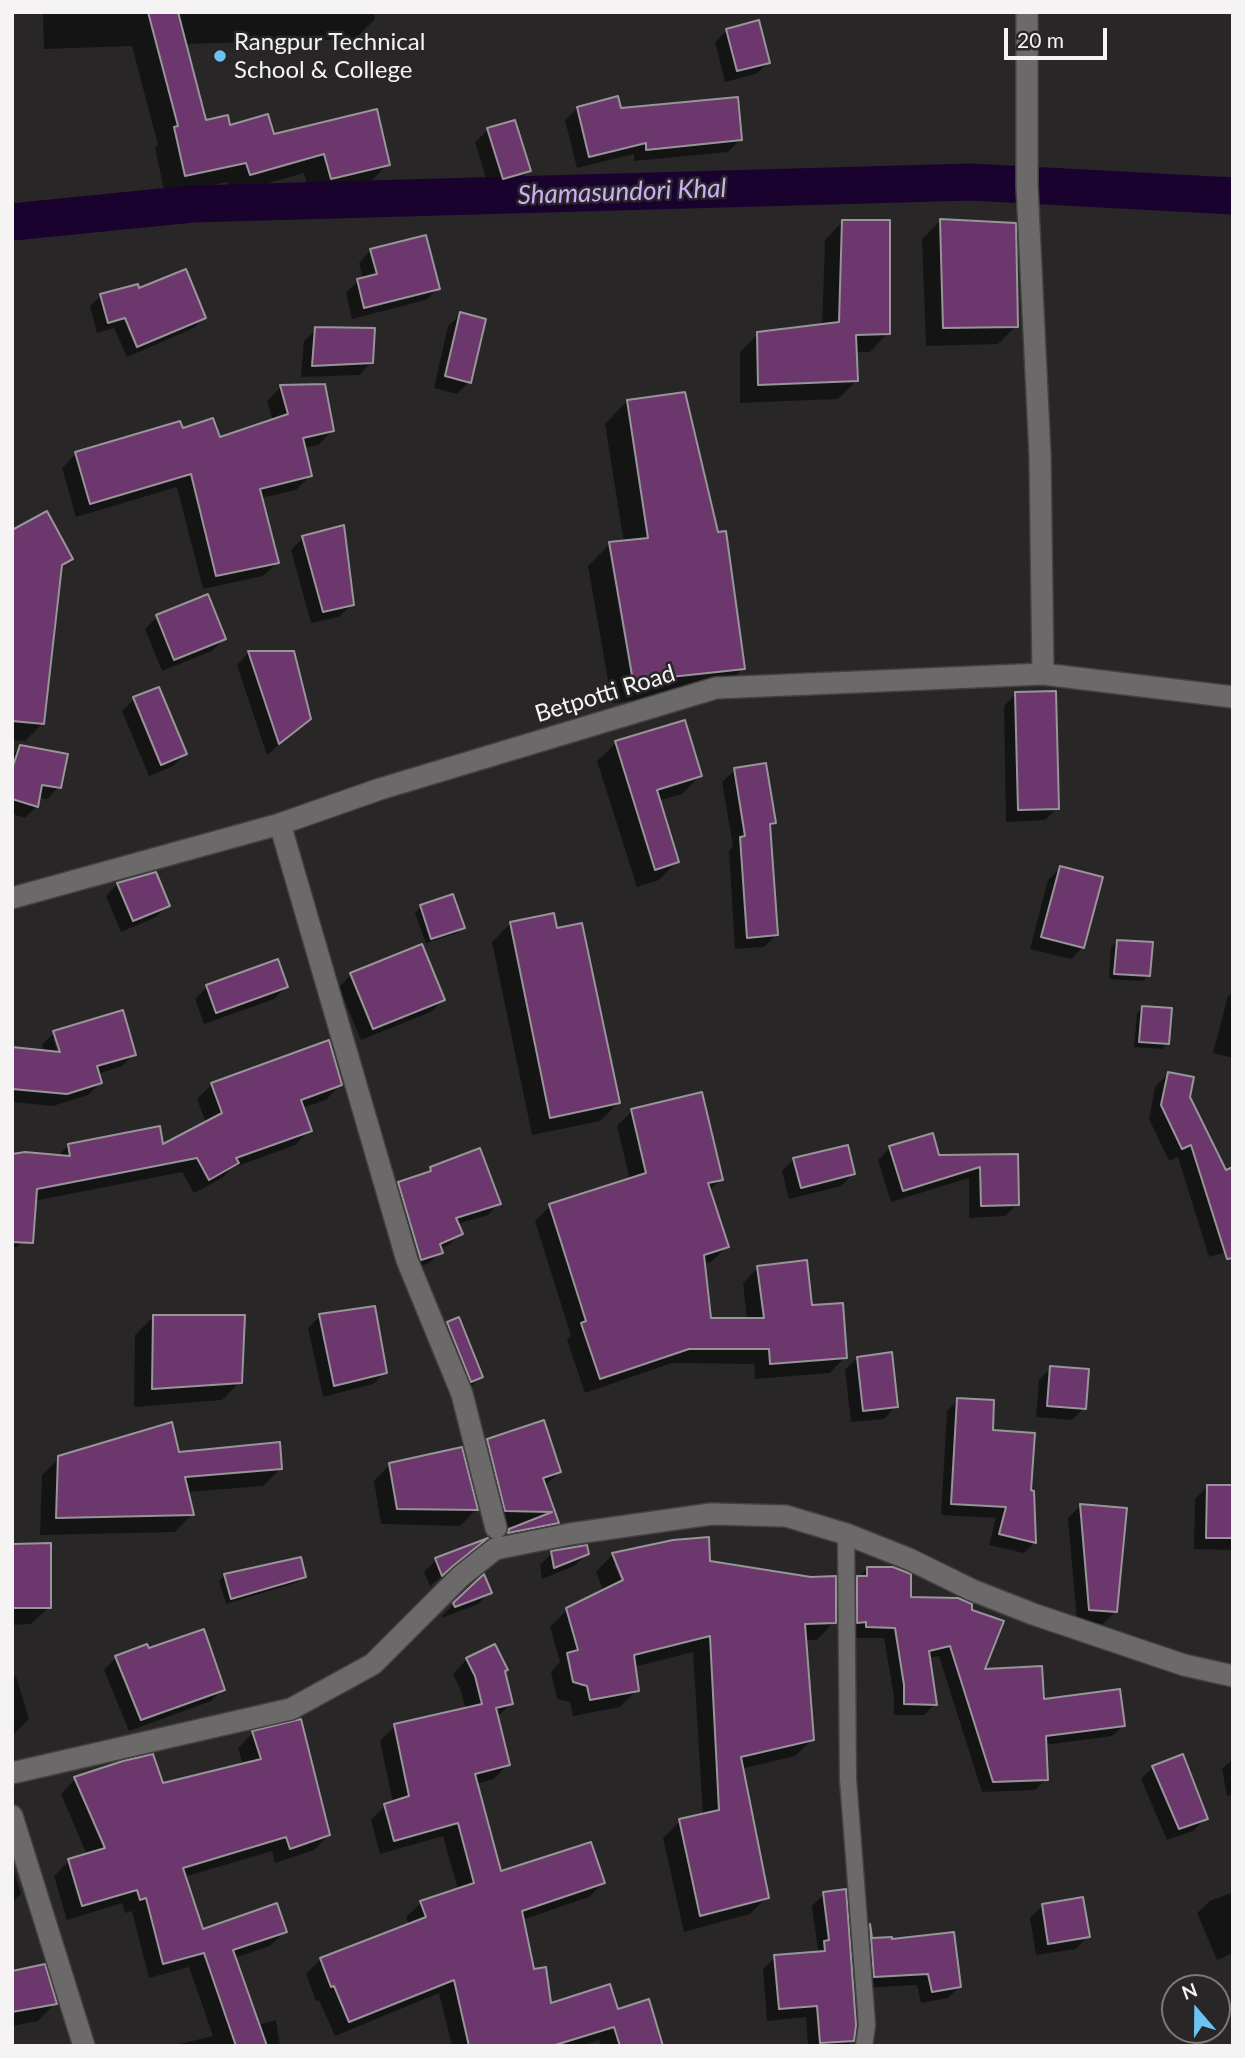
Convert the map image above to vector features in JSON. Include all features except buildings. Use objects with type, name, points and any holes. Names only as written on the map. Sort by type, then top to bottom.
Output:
[{"type":"street","points":[[1027,12],[1027,186],[1040,455],[1043,674]]},
{"type":"street","name":"Betpotti Road","points":[[12,898],[281,824],[380,789],[716,688],[1043,674],[1233,697]]},
{"type":"street","points":[[281,824],[407,1260],[462,1394],[496,1528]]},
{"type":"street","points":[[12,1773],[291,1709],[373,1664],[461,1576],[495,1549],[570,1534],[711,1514],[786,1516],[846,1534],[909,1559],[972,1590],[1033,1615],[1184,1665],[1233,1676]]},
{"type":"street","points":[[12,1816],[84,2046]]},
{"type":"lane","points":[[846,1534],[848,1779],[867,2025],[864,2046]]},
{"type":"waterway","name":"Shamasundori Khal","points":[[12,222],[192,204],[971,182],[1233,196]]},
{"type":"place","name":"Rangpur Technical School & College","points":[[220,56]]}]
